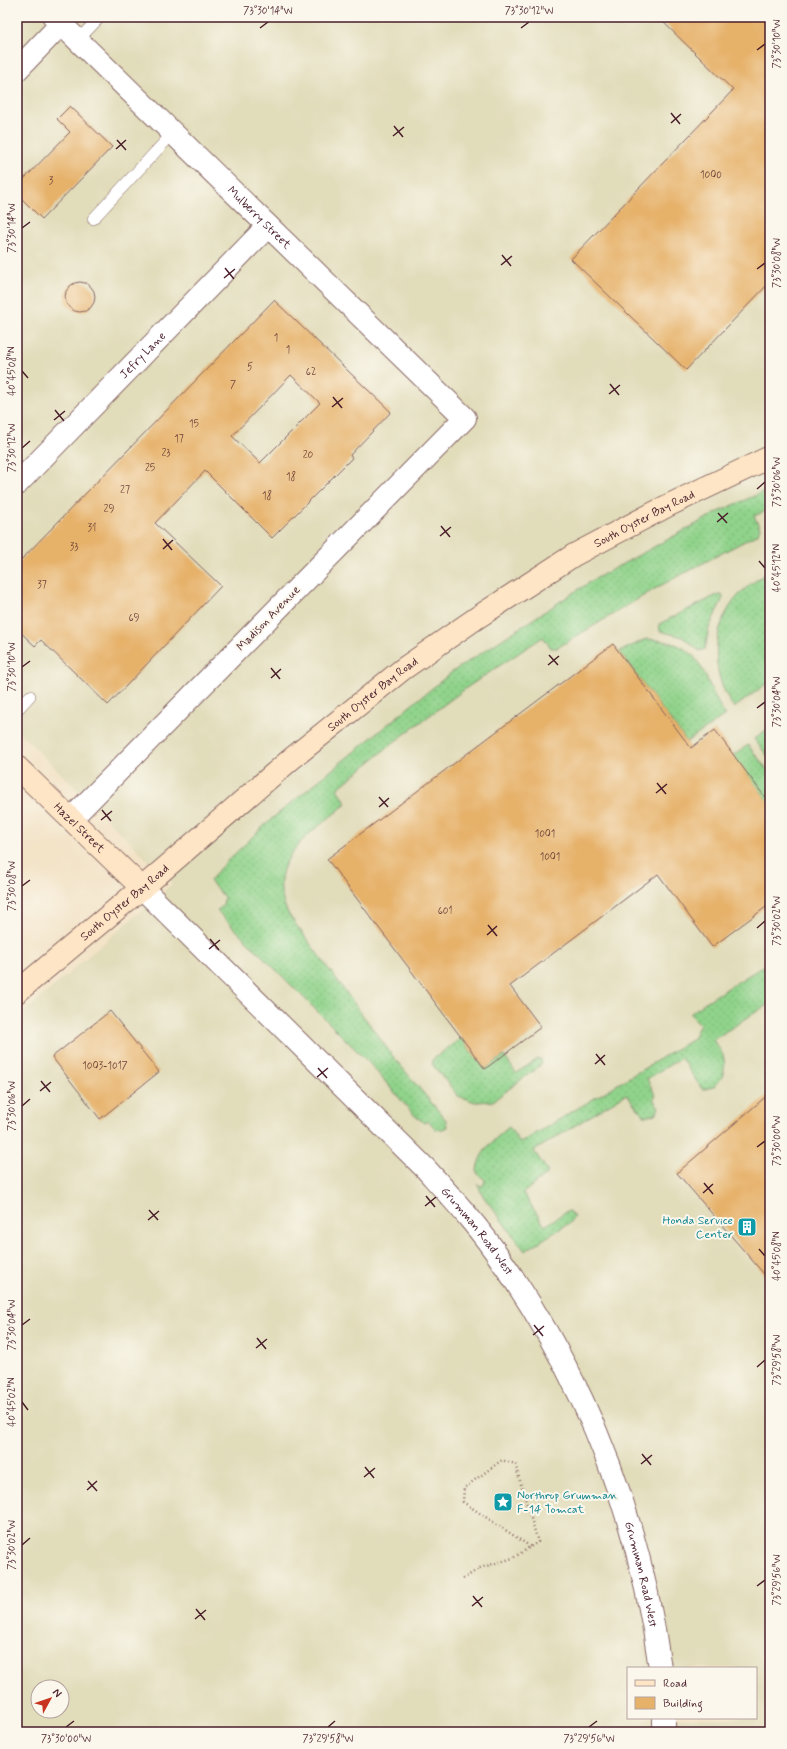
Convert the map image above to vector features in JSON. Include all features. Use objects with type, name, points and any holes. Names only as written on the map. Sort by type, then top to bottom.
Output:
[{"type":"main road","name":"South Oyster Bay Road","points":[[17,992],[142,888],[303,750],[403,670],[478,617],[574,555],[669,505],[770,457]]},
{"type":"main road","name":"Hazel Street","points":[[17,767],[142,888]]},
{"type":"street","name":"Mulberry Street","points":[[58,20],[465,418]]},
{"type":"street","points":[[17,70],[58,20]]},
{"type":"street","name":"Jefry Lane","points":[[17,484],[268,226]]},
{"type":"street","name":"Madison Avenue","points":[[71,819],[465,418]]},
{"type":"street","name":"Grumman Road West","points":[[142,888],[426,1169],[467,1215],[491,1246],[540,1318],[589,1412],[611,1468],[630,1526],[643,1576],[653,1621],[660,1667]]},
{"type":"street","points":[[664,1719],[664,1732]]},
{"type":"lane","points":[[78,40],[100,17]]},
{"type":"lane","points":[[93,219],[173,133]]},
{"type":"lane","points":[[17,710],[30,696]]},
{"type":"path","points":[[463,1579],[480,1568],[512,1558],[531,1547],[538,1542],[515,1464],[502,1460],[464,1488],[463,1502],[531,1547]]},
{"type":"shaded area","points":[[17,17],[770,17],[770,1732],[17,1732],[17,1018],[172,884],[17,730]]},
{"type":"green space","points":[[770,489],[770,509],[754,516],[760,528],[758,534],[658,587],[557,648],[551,648],[543,637],[469,686],[394,742],[337,789],[345,800],[345,805],[318,827],[293,851],[285,865],[281,880],[282,896],[289,915],[395,1059],[446,1120],[447,1127],[441,1130],[436,1129],[428,1121],[424,1123],[413,1114],[371,1065],[217,911],[223,905],[224,897],[210,881],[220,868],[269,821],[452,672],[593,580],[720,511]]},
{"type":"green space","points":[[766,574],[770,576],[770,681],[734,708],[725,693],[717,661],[717,645],[720,629],[734,600],[758,578]]},
{"type":"green space","points":[[719,594],[722,594],[723,598],[709,628],[705,649],[700,651],[682,637],[660,631],[659,624]]},
{"type":"green space","points":[[646,639],[666,641],[680,646],[691,653],[698,662],[725,715],[687,742],[619,652]]},
{"type":"green space","points":[[770,727],[770,759],[754,739]]},
{"type":"green space","points":[[748,745],[770,773],[770,804],[733,755]]},
{"type":"green space","points":[[770,962],[770,1003],[713,1040],[722,1054],[725,1065],[723,1075],[717,1084],[708,1089],[702,1089],[681,1058],[647,1079],[656,1096],[653,1099],[659,1107],[657,1113],[650,1116],[644,1116],[626,1094],[534,1151],[547,1170],[547,1174],[523,1193],[545,1226],[565,1212],[570,1211],[574,1217],[571,1222],[525,1251],[483,1196],[478,1185],[483,1186],[485,1180],[477,1173],[480,1159],[488,1147],[509,1127],[520,1143],[693,1039],[700,1024],[690,1014],[704,1003]]},
{"type":"green space","points":[[461,1038],[485,1069],[504,1056],[516,1073],[538,1059],[541,1059],[542,1064],[493,1101],[475,1102],[458,1096],[432,1064],[432,1060]]},
{"type":"building","points":[[658,17],[770,17],[770,282],[686,370],[571,259],[733,90]]},
{"type":"building","points":[[70,106],[112,147],[42,219],[17,194],[17,186],[70,132],[57,119]]},
{"type":"building","points":[[80,282],[91,286],[95,297],[91,308],[80,312],[69,308],[65,297],[69,286]]},
{"type":"building","points":[[274,300],[391,412],[350,455],[352,458],[272,538],[205,471],[155,523],[221,586],[108,705],[41,640],[35,646],[17,629],[17,564]],"holes":[[[291,375],[320,403],[260,463],[232,436]]]},
{"type":"building","points":[[613,644],[691,748],[715,730],[770,804],[770,904],[712,947],[658,874],[510,986],[541,1027],[485,1069],[327,859]]},
{"type":"building","points":[[110,1011],[159,1072],[100,1119],[52,1057]]},
{"type":"building","name":"Honda Service Center","points":[[770,1093],[770,1281],[677,1173]]},
{"type":"place","name":"Honda Service Center","points":[[747,1227]]},
{"type":"place","name":"Northrop Grumman F-14 Tomcat","points":[[503,1502]]}]
